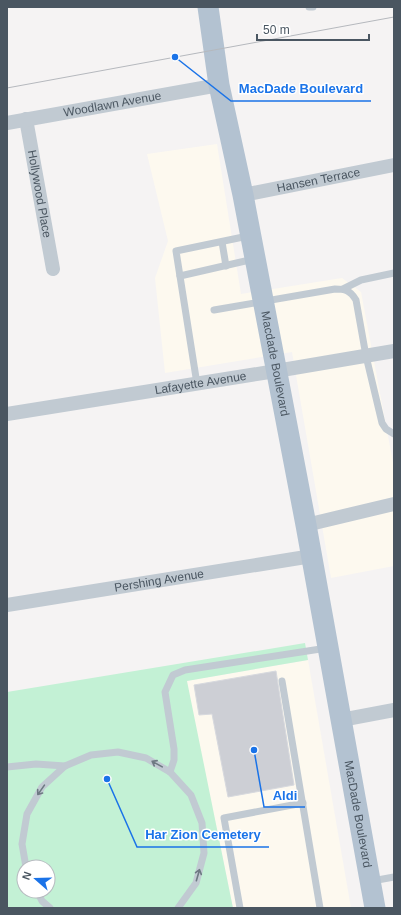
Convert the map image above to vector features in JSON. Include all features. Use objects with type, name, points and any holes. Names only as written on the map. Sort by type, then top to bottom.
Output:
[{"type":"main road","name":"Macdade Boulevard","points":[[208,7],[219,85],[251,236],[312,556],[341,720]]},
{"type":"main road","name":"MacDade Boulevard","points":[[341,720],[375,908]]},
{"type":"street","name":"Woodlawn Avenue","points":[[7,123],[219,85]]},
{"type":"street","name":"Hollywood Place","points":[[26,119],[53,269]]},
{"type":"street","name":"Hansen Terrace","points":[[243,196],[394,165]]},
{"type":"street","name":"Lafayette Avenue","points":[[7,414],[276,372],[394,351]]},
{"type":"street","points":[[306,525],[394,504]]},
{"type":"street","name":"Pershing Avenue","points":[[7,606],[312,556]]},
{"type":"street","points":[[341,720],[394,710]]},
{"type":"lane","points":[[197,384],[176,251],[251,236]]},
{"type":"lane","points":[[222,242],[226,266]]},
{"type":"lane","points":[[180,276],[255,259]]},
{"type":"lane","points":[[214,310],[343,289],[361,280],[394,273]]},
{"type":"lane","points":[[343,289],[352,294],[356,300],[366,356],[382,423],[386,429],[394,434]]},
{"type":"lane","points":[[170,772],[174,760],[174,749],[165,692],[173,676],[185,670],[328,647]]},
{"type":"lane","points":[[282,681],[320,908]]},
{"type":"lane","points":[[25,859],[22,844],[27,814],[42,787],[65,766],[90,755],[118,752],[146,758],[170,772],[191,794],[202,823],[204,853],[196,883],[178,908]]},
{"type":"lane","points":[[7,767],[36,764],[65,766]]},
{"type":"lane","points":[[240,908],[224,818],[303,803]]},
{"type":"lane","points":[[370,882],[394,877]]},
{"type":"lane","points":[[41,899],[50,908]]},
{"type":"shaded area","points":[[217,144],[241,294],[342,278],[361,292],[394,468],[394,566],[331,578],[292,352],[165,373],[155,278],[168,241],[147,154]]},
{"type":"shaded area","points":[[308,660],[351,908],[233,908],[186,681]]},
{"type":"green space","points":[[305,643],[308,660],[187,681],[233,908],[7,908],[7,692]]},
{"type":"building","points":[[276,671],[294,785],[228,797],[212,714],[199,715],[194,685]]},
{"type":"tram line","points":[[7,88],[394,17]]},
{"type":"place","name":"MacDade Boulevard","points":[[175,57]]},
{"type":"place","name":"Aldi","points":[[254,750]]},
{"type":"place","name":"Har Zion Cemetery","points":[[107,779]]}]
